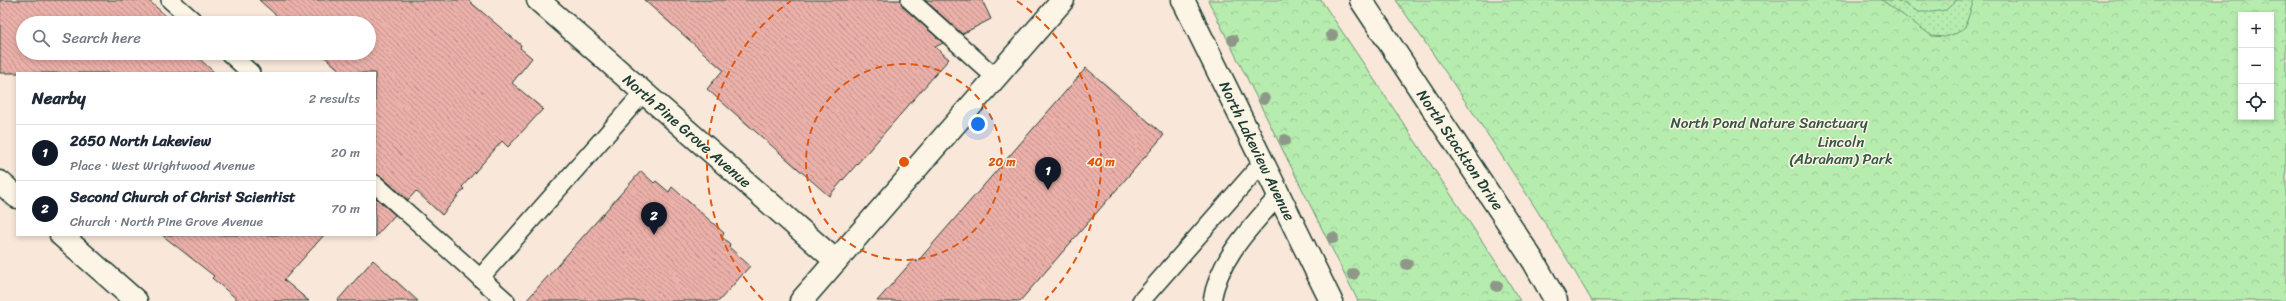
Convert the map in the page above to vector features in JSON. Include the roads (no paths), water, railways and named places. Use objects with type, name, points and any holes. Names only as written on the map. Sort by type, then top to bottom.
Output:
[{"type":"street","name":"North Pine Grove Avenue","points":[[538,0],[836,261]]},
{"type":"street","points":[[801,301],[1063,0]]},
{"type":"street","name":"North Lakeview Avenue","points":[[1184,0],[1331,301]]},
{"type":"street","name":"North Stockton Drive","points":[[1361,0],[1534,262],[1556,301]]},
{"type":"street","points":[[0,182],[16,196]]},
{"type":"street","points":[[62,236],[136,301]]},
{"type":"lane","points":[[170,0],[188,16]]},
{"type":"lane","points":[[910,0],[996,78]]},
{"type":"lane","points":[[237,60],[251,72]]},
{"type":"lane","points":[[480,278],[643,93]]},
{"type":"lane","points":[[1141,301],[1263,162]]},
{"type":"lane","points":[[376,185],[506,301]]},
{"type":"lane","points":[[1212,301],[1215,284],[1226,261],[1248,230],[1279,195]]},
{"type":"place","name":"2650 North Lakeview","points":[[1048,190]]},
{"type":"place","name":"Second Church of Christ Scientist","points":[[654,235]]},
{"type":"park label","name":"North Pond Nature Sanctuary","points":[[1769,123]]},
{"type":"park label","name":"Lincoln (Abraham) Park","points":[[1841,150]]}]
